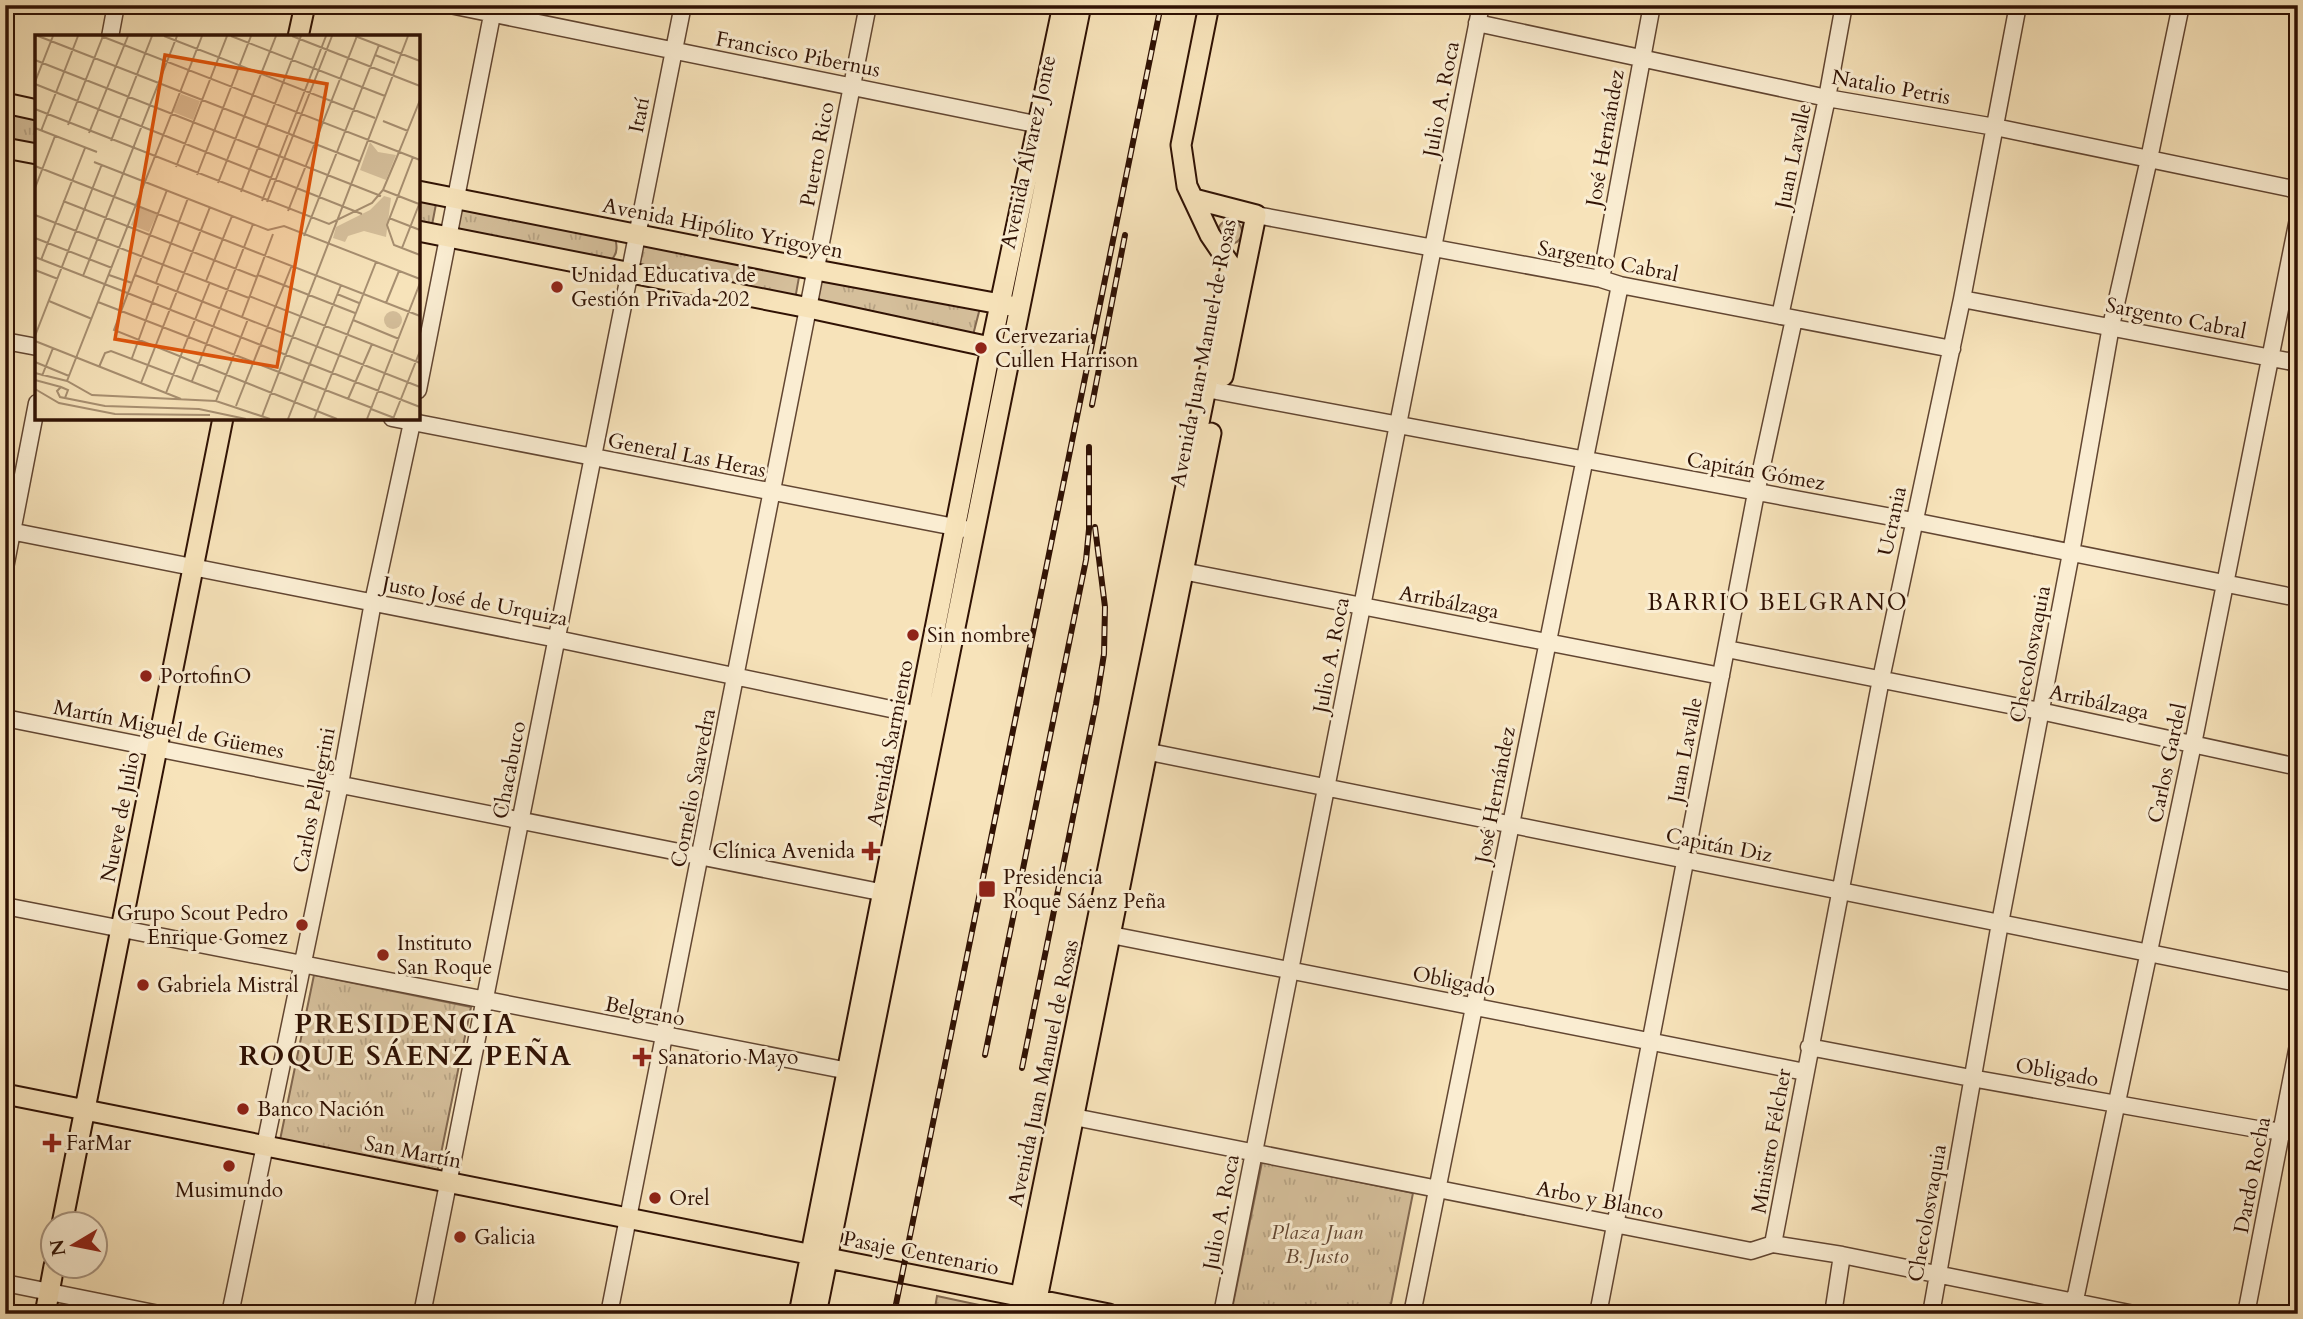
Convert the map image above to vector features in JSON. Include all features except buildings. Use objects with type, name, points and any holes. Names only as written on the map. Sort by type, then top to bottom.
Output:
[{"type":"main road","points":[[298,35],[305,5]]},
{"type":"main road","name":"Avenida Álvarez Jonte","points":[[1047,127],[1063,5]]},
{"type":"main road","name":"Avenida Álvarez Jonte","points":[[1010,306],[1047,127],[1081,5]]},
{"type":"main road","points":[[1195,199],[1184,174],[1181,145],[1209,5]]},
{"type":"main road","points":[[1184,174],[1220,5]]},
{"type":"main road","points":[[5,103],[35,110]]},
{"type":"main road","points":[[5,148],[35,154]]},
{"type":"main road","name":"Avenida Hipólito Yrigoyen","points":[[420,191],[1010,306]]},
{"type":"main road","name":"Avenida Juan Manuel de Rosas","points":[[1027,1306],[1213,390],[1256,215],[1195,199]]},
{"type":"main road","name":"Avenida Juan Manuel de Rosas","points":[[1195,199],[1210,235],[1231,266],[1213,390]]},
{"type":"main road","points":[[1210,235],[1212,220],[1224,207]]},
{"type":"main road","points":[[420,231],[1001,349]]},
{"type":"main road","points":[[1229,260],[1248,254]]},
{"type":"main road","name":"Avenida Sarmiento","points":[[816,1314],[820,1256],[1010,306]]},
{"type":"main road","name":"Nueve de Julio","points":[[65,1210],[223,420]]},
{"type":"main road","name":"San Martín","points":[[5,1094],[820,1256]]},
{"type":"main road","name":"Avenida Sarmiento","points":[[799,1314],[820,1256]]},
{"type":"main road","name":"Pasaje Centenario","points":[[820,1256],[1027,1306],[1109,1314]]},
{"type":"main road","points":[[45,1314],[51,1280]]},
{"type":"street","points":[[110,35],[116,5]]},
{"type":"street","name":"Francisco Pibernus","points":[[450,5],[493,10],[674,51],[1047,127]]},
{"type":"street","name":"Itatí","points":[[637,234],[683,5]]},
{"type":"street","name":"Puerto Rico","points":[[816,270],[868,5]]},
{"type":"street","name":"Julio A. Roca","points":[[1222,1314],[1481,5]]},
{"type":"street","name":"José Hernández","points":[[1601,279],[1652,5]]},
{"type":"street","name":"Juan Lavalle","points":[[1598,1314],[1727,649],[1844,5]]},
{"type":"street","name":"Ucrania","points":[[1810,1047],[1913,521],[1962,299],[2018,5]]},
{"type":"street","name":"Checolosvaquia","points":[[1931,1314],[1971,1079],[2071,553],[2111,326],[2150,159],[2180,5]]},
{"type":"street","points":[[420,380],[493,10]]},
{"type":"street","name":"Natalio Petris","points":[[1477,23],[1827,97],[1995,127],[2298,190]]},
{"type":"street","name":"Sargento Cabral","points":[[1256,215],[1601,279],[1620,285],[1952,349]]},
{"type":"street","name":"Carlos Gardel","points":[[2073,1307],[2193,744],[2298,219]]},
{"type":"street","name":"Chacabuco","points":[[422,1314],[637,234]]},
{"type":"street","name":"Cornelio Saavedra","points":[[609,1314],[816,270]]},
{"type":"street","name":"José Hernández","points":[[1412,1314],[1620,285]]},
{"type":"street","name":"Sargento Cabral","points":[[1962,299],[2298,363]]},
{"type":"street","points":[[5,341],[35,347]]},
{"type":"street","name":"Capitán Gómez","points":[[1213,390],[1913,521],[2298,598]]},
{"type":"street","points":[[5,568],[9,531],[35,411]]},
{"type":"street","name":"General Las Heras","points":[[412,420],[592,458],[965,529]]},
{"type":"street","name":"Carlos Pellegrini","points":[[230,1314],[412,420]]},
{"type":"street","name":"Justo José de Urquiza","points":[[9,531],[557,639],[928,717]]},
{"type":"street","name":"Arribálzaga","points":[[1176,570],[1721,676]]},
{"type":"street","name":"Arribálzaga","points":[[1727,649],[2298,766]]},
{"type":"street","name":"Martín Miguel de Güemes","points":[[5,718],[892,895]]},
{"type":"street","name":"Capitán Diz","points":[[1140,750],[2298,983]]},
{"type":"street","name":"Belgrano","points":[[5,906],[856,1073]]},
{"type":"street","name":"Obligado","points":[[1103,933],[1805,1072]]},
{"type":"street","name":"Dardo Rocha","points":[[2246,1314],[2290,1131],[2298,1045]]},
{"type":"street","name":"Obligado","points":[[1810,1047],[2118,1105],[2257,1129],[2290,1131]]},
{"type":"street","name":"Ministro Félcher","points":[[1773,1244],[1810,1047]]},
{"type":"street","name":"Arbo y Blanco","points":[[1066,1115],[1751,1251],[1773,1244],[1842,1255],[1938,1274],[2073,1307],[2134,1314]]},
{"type":"street","points":[[1833,1314],[1842,1255]]},
{"type":"street","points":[[5,1283],[159,1314]]},
{"type":"green space","points":[[5,111],[35,118],[35,148],[5,142]]},
{"type":"green space","points":[[420,197],[436,204],[432,225],[420,225]]},
{"type":"green space","points":[[464,205],[614,234],[616,252],[610,261],[459,232],[458,218]]},
{"type":"green space","points":[[1225,220],[1235,220],[1242,227],[1242,237],[1235,244],[1225,244],[1218,237],[1218,227]]},
{"type":"green space","points":[[642,244],[796,271],[799,277],[796,294],[788,299],[636,264]]},
{"type":"green space","points":[[829,277],[980,308],[973,335],[823,305],[818,297],[819,283]]},
{"type":"green space","points":[[314,975],[471,1007],[437,1173],[280,1140]]},
{"type":"green space","name":"Plaza Juan B. Justo","points":[[1262,1162],[1413,1193],[1389,1314],[1231,1314]]},
{"type":"green space","points":[[937,1296],[998,1309],[997,1314],[934,1314]]},
{"type":"railway","points":[[894,1314],[1161,5]]},
{"type":"railway","points":[[1092,405],[1125,235]]},
{"type":"railway","points":[[985,1055],[1086,560],[1089,529],[1089,447]]},
{"type":"railway","points":[[1022,1068],[1104,654],[1105,607],[1095,527]]},
{"type":"place","name":"Unidad Educativa de Gestión Privada 202","points":[[557,287]]},
{"type":"place","name":"Cervezaria Cullen Harrison","points":[[981,348]]},
{"type":"place","name":"Sin nombre","points":[[913,635]]},
{"type":"place","name":"PortofinO","points":[[146,676]]},
{"type":"place","name":"Clínica Avenida","points":[[871,851]]},
{"type":"place","name":"Presidencia Roque Sáenz Peña","points":[[987,889]]},
{"type":"place","name":"Grupo Scout Pedro Enrique Gomez","points":[[302,925]]},
{"type":"place","name":"Instituto San Roque","points":[[383,955]]},
{"type":"place","name":"Gabriela Mistral","points":[[143,985]]},
{"type":"place","name":"Sanatorio Mayo","points":[[642,1057]]},
{"type":"place","name":"Banco Nación","points":[[243,1109]]},
{"type":"place","name":"FarMar","points":[[52,1143]]},
{"type":"place","name":"Musimundo","points":[[229,1166]]},
{"type":"place","name":"Orel","points":[[655,1198]]},
{"type":"place","name":"Galicia","points":[[460,1237]]},
{"type":"district","name":"BARRIO BELGRANO","points":[[1778,602]]},
{"type":"district","name":"PRESIDENCIA ROQUE SÁENZ PEÑA","points":[[406,1039]]}]
